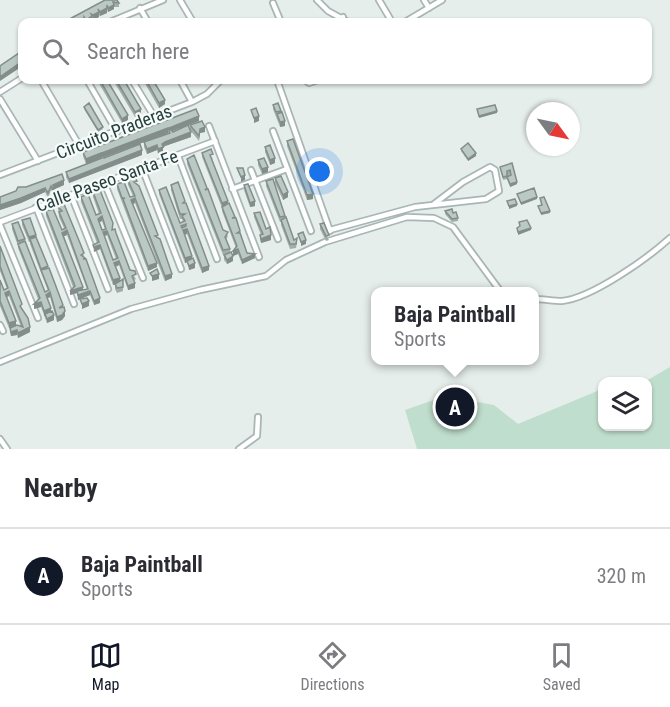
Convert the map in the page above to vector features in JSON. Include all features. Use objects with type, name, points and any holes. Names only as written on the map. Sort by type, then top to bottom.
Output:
[{"type":"street","points":[[119,18],[163,0]]},
{"type":"street","points":[[180,0],[191,18]]},
{"type":"street","points":[[317,0],[328,11],[343,17]]},
{"type":"street","points":[[379,0],[390,18]]},
{"type":"street","points":[[424,0],[429,8]]},
{"type":"street","points":[[412,18],[442,0]]},
{"type":"street","points":[[273,3],[279,18]]},
{"type":"street","points":[[140,9],[146,18]]},
{"type":"street","points":[[0,92],[18,81]]},
{"type":"street","points":[[42,84],[79,145]]},
{"type":"street","points":[[89,84],[117,132]]},
{"type":"street","points":[[134,84],[155,118]]},
{"type":"street","points":[[182,84],[192,102]]},
{"type":"street","name":"Circuito Praderas","points":[[0,175],[155,118],[207,94],[217,84]]},
{"type":"street","points":[[278,84],[333,239]]},
{"type":"street","points":[[0,99],[38,161]]},
{"type":"street","points":[[209,126],[259,256]]},
{"type":"street","points":[[273,131],[311,231]]},
{"type":"street","name":"Calle Paseo Santa Fe","points":[[0,223],[36,207],[215,141]]},
{"type":"street","points":[[178,156],[217,259]]},
{"type":"street","points":[[330,230],[434,204],[476,201],[493,195],[500,187],[495,170],[490,167],[474,175],[434,204]]},
{"type":"street","points":[[142,168],[181,269]]},
{"type":"street","points":[[232,189],[287,169]]},
{"type":"street","points":[[251,170],[278,239]]},
{"type":"street","points":[[104,182],[143,278]]},
{"type":"street","points":[[71,195],[108,289]]},
{"type":"street","points":[[36,207],[74,304]]},
{"type":"street","points":[[0,362],[131,309],[200,290],[266,276],[286,260],[333,239],[407,217],[434,218],[446,222],[461,234],[498,287]]},
{"type":"street","points":[[0,223],[38,318]]},
{"type":"street","points":[[539,299],[562,301],[582,295],[646,260],[670,238]]},
{"type":"street","points":[[0,325],[3,331]]},
{"type":"street","points":[[238,449],[257,436],[258,417]]},
{"type":"street","points":[[0,440],[7,449]]},
{"type":"green space","points":[[670,367],[670,449],[417,449],[405,410],[445,396],[494,405],[518,424],[598,391],[598,431],[652,431],[652,378]]},
{"type":"building","points":[[105,0],[117,0],[119,3],[113,2],[114,5],[108,8],[107,5],[107,8],[100,12],[98,9],[99,12],[91,14],[89,18],[71,18]]},
{"type":"building","points":[[18,54],[18,64],[0,77],[0,66]]},
{"type":"building","points":[[102,84],[109,84],[128,115],[122,119]]},
{"type":"building","points":[[118,84],[126,84],[141,109],[135,112]]},
{"type":"building","points":[[148,84],[155,84],[165,100],[159,103]]},
{"type":"building","points":[[89,103],[103,127],[98,130],[84,107]]},
{"type":"building","points":[[278,103],[281,111],[276,112],[273,105]]},
{"type":"building","points":[[495,105],[497,111],[479,116],[477,109]]},
{"type":"building","points":[[256,108],[259,116],[254,118],[251,110]]},
{"type":"building","points":[[196,109],[199,116],[169,128],[173,132],[188,125],[191,132],[165,142],[162,144],[163,147],[158,149],[157,145],[147,149],[144,142],[170,133],[168,128],[102,153],[104,158],[140,144],[142,150],[69,179],[66,172],[102,158],[101,153],[86,159],[83,152]]},
{"type":"building","points":[[282,112],[285,121],[280,122],[277,114]]},
{"type":"building","points":[[202,121],[205,127],[200,129],[199,136],[190,125]]},
{"type":"building","points":[[293,139],[313,194],[307,195],[287,141]]},
{"type":"building","points":[[468,143],[476,153],[468,159],[461,149]]},
{"type":"building","points":[[270,145],[275,158],[270,160],[265,147]]},
{"type":"building","points":[[211,149],[213,154],[210,155],[228,201],[222,203],[202,153]]},
{"type":"building","points":[[194,155],[207,188],[205,190],[208,189],[223,230],[228,232],[225,237],[230,249],[223,250],[187,159]]},
{"type":"building","points":[[264,158],[268,167],[262,169],[258,160]]},
{"type":"building","points":[[512,163],[517,182],[510,184],[507,177],[511,175],[510,170],[507,171],[507,176],[503,177],[500,167]]},
{"type":"building","points":[[237,168],[243,168],[245,175],[241,177]]},
{"type":"building","points":[[62,174],[64,180],[53,185],[54,192],[51,186],[48,193],[45,188],[0,205],[0,197],[16,191],[18,187],[26,187]]},
{"type":"building","points":[[281,176],[288,192],[283,195],[275,178]]},
{"type":"building","points":[[135,177],[137,181],[134,182],[139,186],[158,235],[155,236],[160,239],[172,274],[165,276],[135,198],[131,200],[157,263],[148,266],[123,199],[125,198],[122,198],[117,184],[124,182],[130,197],[135,196],[128,180]]},
{"type":"building","points":[[273,179],[285,216],[280,217],[266,181]]},
{"type":"building","points":[[178,182],[185,201],[183,203],[186,203],[209,266],[202,268],[187,229],[183,230],[192,256],[185,258],[159,190],[166,187],[180,223],[185,221],[182,216],[185,214],[180,214],[171,185]]},
{"type":"building","points":[[248,184],[255,201],[250,203],[244,185]]},
{"type":"building","points":[[534,188],[537,197],[521,203],[517,194]]},
{"type":"building","points":[[100,190],[113,223],[112,230],[115,229],[130,270],[135,271],[136,274],[132,276],[135,283],[128,286],[119,261],[114,263],[120,278],[113,280],[100,245],[94,247],[93,245],[99,242],[81,197],[88,194],[96,215],[101,213],[93,192]],"holes":[[[102,216],[106,229],[102,230],[98,219]],[[107,231],[118,258],[113,260],[103,232]]]},
{"type":"building","points":[[544,197],[550,211],[541,213],[538,206],[542,205],[540,198]]},
{"type":"building","points":[[515,199],[517,204],[509,206],[507,201]]},
{"type":"building","points":[[229,203],[235,217],[232,218],[236,218],[240,231],[237,233],[240,233],[247,253],[255,254],[242,260],[238,249],[233,251],[237,246],[222,207]]},
{"type":"building","points":[[64,204],[84,253],[81,255],[85,258],[83,259],[86,259],[100,298],[94,301],[90,291],[78,295],[77,291],[88,289],[67,230],[62,233],[83,287],[70,291],[75,286],[46,211],[53,209],[62,230],[66,228],[59,212],[62,211],[58,207]]},
{"type":"building","points":[[452,209],[458,218],[452,219],[445,211]]},
{"type":"building","points":[[260,212],[266,229],[270,227],[271,235],[261,239],[260,235],[263,234],[254,213]]},
{"type":"building","points":[[286,217],[294,240],[297,238],[296,244],[290,244],[281,220]]},
{"type":"building","points":[[30,218],[36,235],[29,237],[22,220]]},
{"type":"building","points":[[527,220],[531,228],[518,232],[519,222]]},
{"type":"building","points":[[18,222],[25,239],[18,241],[12,224]]},
{"type":"building","points":[[324,223],[329,235],[326,236],[320,224]]},
{"type":"building","points":[[303,232],[306,240],[301,242],[298,234]]},
{"type":"building","points":[[36,237],[48,266],[41,269],[30,239]]},
{"type":"building","points":[[25,241],[45,292],[49,290],[41,270],[49,268],[63,305],[59,308],[64,307],[65,311],[62,315],[57,317],[50,292],[46,295],[51,308],[44,311],[41,302],[34,304],[40,298],[18,244]]},
{"type":"building","points":[[0,246],[22,304],[20,306],[28,318],[30,327],[18,333],[17,330],[11,332],[10,328],[17,325],[23,327],[9,291],[5,293],[16,321],[9,323],[0,301],[0,280],[4,290],[8,288],[0,266]]},
{"type":"building","points":[[231,252],[233,256],[227,260],[224,255]]},
{"type":"building","points":[[193,258],[195,263],[189,266],[187,261]]},
{"type":"building","points":[[157,269],[159,274],[152,276],[150,273]]},
{"type":"building","points":[[123,279],[123,287],[117,288],[115,284]]},
{"type":"building","points":[[87,298],[89,301],[82,304],[80,299]]},
{"type":"building","points":[[52,311],[54,315],[47,319],[45,314]]},
{"type":"place","name":"Baja Paintball","points":[[455,407]]}]
